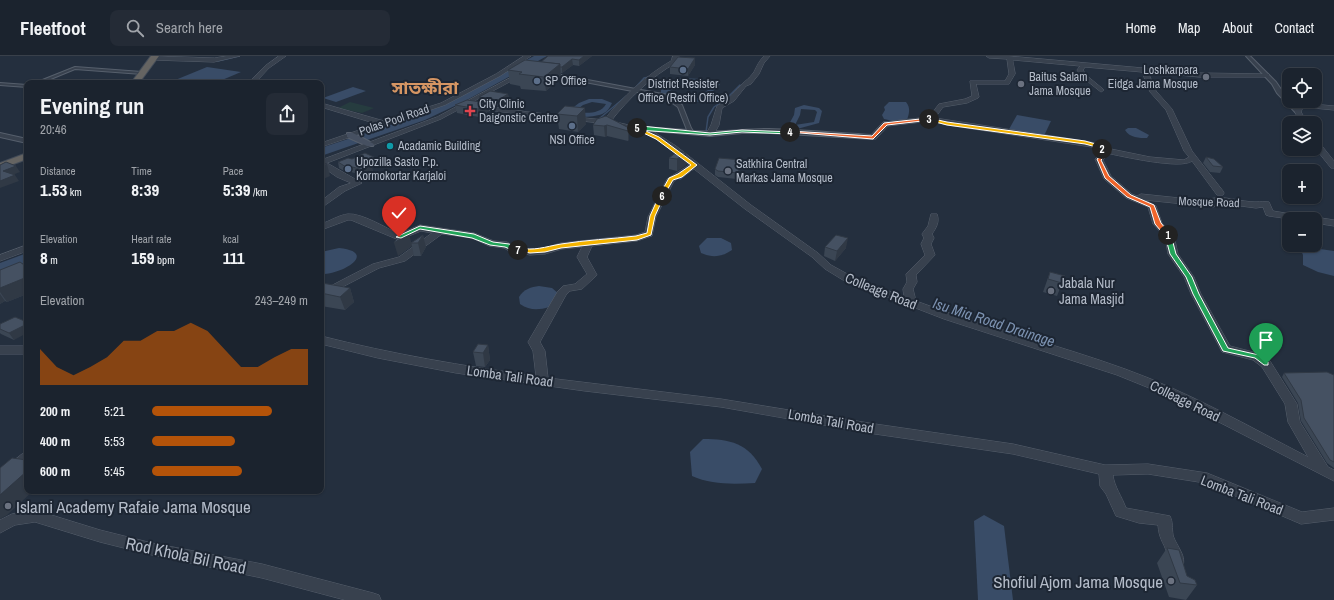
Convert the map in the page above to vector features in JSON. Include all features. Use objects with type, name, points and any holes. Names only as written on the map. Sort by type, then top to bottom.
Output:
[{"type":"highway","points":[[137,80],[154,57]]},
{"type":"highway","points":[[0,166],[24,157]]},
{"type":"main road","points":[[350,135],[370,144]]},
{"type":"street","points":[[154,57],[214,60],[237,56]]},
{"type":"street","points":[[253,80],[261,72],[283,56]]},
{"type":"street","name":"Polas Pool Road","points":[[324,144],[443,104],[498,75],[528,56]]},
{"type":"street","points":[[606,122],[618,107],[638,90],[646,80],[653,77],[659,70],[674,62],[676,56]]},
{"type":"street","points":[[710,134],[715,125],[719,107],[732,100],[744,85],[749,83],[756,74],[761,62],[767,56]]},
{"type":"street","points":[[989,56],[1199,75],[1267,75]]},
{"type":"street","points":[[1248,56],[1267,75],[1300,116]]},
{"type":"street","points":[[931,119],[941,105],[966,101],[976,97],[972,82],[1007,83],[1012,74],[1010,59]]},
{"type":"street","points":[[1084,64],[1080,70],[1084,76],[1101,90]]},
{"type":"street","points":[[45,80],[75,68],[142,73]]},
{"type":"street","points":[[324,162],[428,123],[467,104],[532,68]]},
{"type":"street","points":[[1144,69],[1153,92],[1169,109],[1188,151],[1220,194]]},
{"type":"street","points":[[546,74],[666,96],[680,106],[688,128],[692,133]]},
{"type":"street","points":[[0,84],[24,86]]},
{"type":"street","name":"Colleage Road","points":[[467,104],[528,114],[606,122],[648,132],[694,165],[748,208],[815,255],[828,267],[847,278],[948,317],[1121,372],[1161,388],[1334,476]]},
{"type":"street","points":[[1298,112],[1300,105],[1334,108]]},
{"type":"street","points":[[324,107],[387,124]]},
{"type":"street","points":[[631,127],[710,134],[742,131],[770,131],[873,138],[886,124],[931,119],[947,124],[1085,143],[1102,147],[1102,157],[1099,159],[1107,177],[1129,196],[1152,206],[1158,224],[1169,236],[1173,254],[1189,277],[1196,294],[1226,350],[1257,357],[1266,364],[1291,404],[1294,422],[1323,471]]},
{"type":"street","points":[[0,135],[24,140]]},
{"type":"street","points":[[1102,150],[1164,160],[1186,162],[1190,159],[1194,159]]},
{"type":"street","points":[[1322,151],[1334,166]]},
{"type":"street","points":[[324,165],[340,175],[358,183],[337,193],[324,203]]},
{"type":"street","points":[[324,226],[352,217],[399,237],[420,228],[474,236],[492,244],[507,245],[512,249],[530,252],[589,243],[637,238],[649,234],[652,216],[671,179],[680,176],[694,165]]},
{"type":"street","name":"Mosque Road","points":[[1129,196],[1213,204],[1212,201],[1218,200],[1256,205],[1266,204],[1269,213],[1282,215]]},
{"type":"street","points":[[911,303],[908,289],[912,282],[911,274],[930,255],[926,244],[929,238],[927,234],[933,226],[934,216]]},
{"type":"street","points":[[1322,221],[1334,223]]},
{"type":"street","points":[[324,293],[376,266],[402,259],[440,231]]},
{"type":"street","points":[[542,381],[539,351],[534,342],[562,293],[568,288],[578,287],[592,275],[582,256],[589,243]]},
{"type":"street","points":[[0,258],[24,249]]},
{"type":"street","name":"Lomba Tali Road","points":[[324,341],[378,354],[456,369],[721,403],[875,429],[1014,449],[1105,470],[1148,469],[1207,478],[1301,518],[1334,514]]},
{"type":"street","points":[[0,350],[24,350]]},
{"type":"street","points":[[0,478],[24,460]]},
{"type":"street","points":[[1105,470],[1106,486],[1112,491],[1121,512],[1139,517],[1165,520],[1166,536],[1174,551],[1181,579]]},
{"type":"street","name":"Rod Khola Bil Road","points":[[0,527],[12,520],[35,516],[100,536],[145,547],[262,571],[373,600]]},
{"type":"green space","points":[[350,102],[374,108],[362,113],[338,108]]},
{"type":"water","points":[[534,56],[547,56],[465,101],[425,120],[324,155],[324,147],[411,118],[454,100]]},
{"type":"water","points":[[207,67],[241,72],[222,80],[175,80]]},
{"type":"water","points":[[353,87],[366,91],[336,102],[324,98]]},
{"type":"water","points":[[889,102],[906,102],[908,104],[909,113],[907,120],[893,121],[884,119],[882,115],[885,110],[884,107]]},
{"type":"water","points":[[1017,115],[1051,121],[1043,138],[1008,131]]},
{"type":"water","points":[[1128,128],[1136,128],[1149,135],[1147,138],[1141,138],[1129,135],[1125,130]]},
{"type":"water","points":[[707,238],[721,238],[731,243],[732,250],[717,256],[709,256],[701,253],[699,246]]},
{"type":"water","points":[[339,248],[350,250],[356,254],[357,258],[347,267],[324,274],[324,251]]},
{"type":"water","points":[[1322,249],[1334,251],[1334,276],[1318,272],[1303,265],[1302,252],[1322,252]]},
{"type":"water","points":[[24,254],[24,263],[0,272],[0,263]]},
{"type":"water","points":[[539,286],[552,288],[559,294],[549,307],[534,309],[527,308],[520,304],[519,297],[525,290]]},
{"type":"water","points":[[703,439],[722,440],[737,444],[751,453],[762,469],[755,483],[731,484],[707,481],[692,476],[690,452]]},
{"type":"water","points":[[984,515],[1004,526],[1013,600],[978,600],[974,521]]},
{"type":"building","points":[[548,56],[584,56],[579,60],[572,59],[560,67],[560,64],[541,62]]},
{"type":"building","points":[[678,57],[695,58],[688,69],[670,67]]},
{"type":"building","points":[[525,60],[560,64],[544,77],[519,74],[522,72],[508,70]]},
{"type":"building","points":[[490,91],[508,94],[498,100],[479,97]]},
{"type":"building","points":[[467,100],[488,103],[478,109],[455,105]]},
{"type":"building","points":[[565,106],[585,108],[577,116],[557,114]]},
{"type":"building","points":[[606,116],[629,128],[628,131],[607,125],[593,125],[597,119]]},
{"type":"building","points":[[678,151],[686,153],[677,159],[669,158]]},
{"type":"building","points":[[365,153],[378,159],[364,164],[372,166],[363,170],[349,166],[346,167],[338,162],[348,158],[352,159]]},
{"type":"building","points":[[1206,157],[1214,159],[1223,167],[1213,166]]},
{"type":"building","points":[[719,158],[742,160],[738,173],[718,171],[715,169]]},
{"type":"building","points":[[6,162],[16,166],[3,171],[15,175],[0,181],[0,165]]},
{"type":"building","points":[[400,233],[409,233],[394,243]]},
{"type":"building","points":[[423,235],[418,243],[411,243]]},
{"type":"building","points":[[836,235],[848,238],[837,251],[825,247]]},
{"type":"building","points":[[20,262],[24,265],[24,278],[0,288],[0,270]]},
{"type":"building","points":[[1050,272],[1065,276],[1062,283],[1048,279]]},
{"type":"building","points":[[324,283],[350,288],[340,297],[324,294]]},
{"type":"building","points":[[15,317],[24,321],[24,326],[9,333],[0,329],[0,324]]},
{"type":"building","points":[[478,344],[488,345],[483,353],[473,352]]},
{"type":"building","points":[[1327,372],[1334,375],[1334,462],[1330,460],[1304,418],[1301,400],[1284,373]]},
{"type":"building","points":[[12,458],[24,460],[24,474],[0,495],[0,468]]},
{"type":"building","points":[[1167,548],[1179,550],[1187,576],[1195,580],[1197,585],[1180,583]]},
{"type":"waterway","points":[[218,61],[239,56]]},
{"type":"waterway","points":[[636,87],[644,78],[649,77]]},
{"type":"waterway","points":[[680,80],[702,81],[717,84],[699,100],[663,94],[663,91],[676,85],[680,80]]},
{"type":"waterway","points":[[706,132],[708,117],[714,107],[726,99],[740,85]]},
{"type":"waterway","points":[[600,118],[630,93]]},
{"type":"waterway","points":[[591,100],[609,103],[606,108],[598,113],[569,113],[581,104],[591,100]]},
{"type":"waterway","points":[[804,107],[817,109],[820,112],[816,123],[797,127],[791,126],[797,115],[798,108],[804,107]]},
{"type":"waterway","name":"Isu Mia Road Drainage","points":[[680,179],[689,172]]},
{"type":"place","name":"District Resister Office (Restri Office)","points":[[683,70]]},
{"type":"place","name":"Loshkarpara Eidga Jama Mosque","points":[[1206,77]]},
{"type":"place","name":"SP Office","points":[[537,81]]},
{"type":"place","name":"Baitus Salam Jama Mosque","points":[[1021,84]]},
{"type":"place","name":"City Clinic Daigonstic Centre","points":[[470,111]]},
{"type":"place","name":"NSI Office","points":[[572,126]]},
{"type":"place","name":"Acadamic Building","points":[[390,146]]},
{"type":"place","name":"Upozilla Sasto P.p. Kormokortar Karjaloi","points":[[348,169]]},
{"type":"place","name":"Satkhira Central Markas Jama Mosque","points":[[728,171]]},
{"type":"place","name":"Jabala Nur Jama Masjid","points":[[1051,291]]},
{"type":"place","name":"Islami Academy Rafaie Jama Mosque","points":[[8,506]]},
{"type":"place","name":"Shofiul Ajom Jama Mosque","points":[[1171,581]]},
{"type":"district","name":"সাতক্ষীরা","points":[[425,87]]},
{"type":"route","points":[[399,237],[420,228],[474,236],[486,240],[492,244],[507,245],[512,249],[530,252],[561,246],[637,238],[649,234],[652,216],[671,179],[680,176],[694,165],[658,138],[648,132],[631,127],[662,129],[687,133],[710,134],[742,131],[770,131],[873,138],[886,124],[931,119],[947,124],[1085,143],[1102,147],[1103,154],[1099,159],[1107,177],[1129,196],[1152,206],[1158,224],[1169,236],[1173,254],[1189,277],[1196,294],[1226,350],[1257,357],[1266,364]]}]
